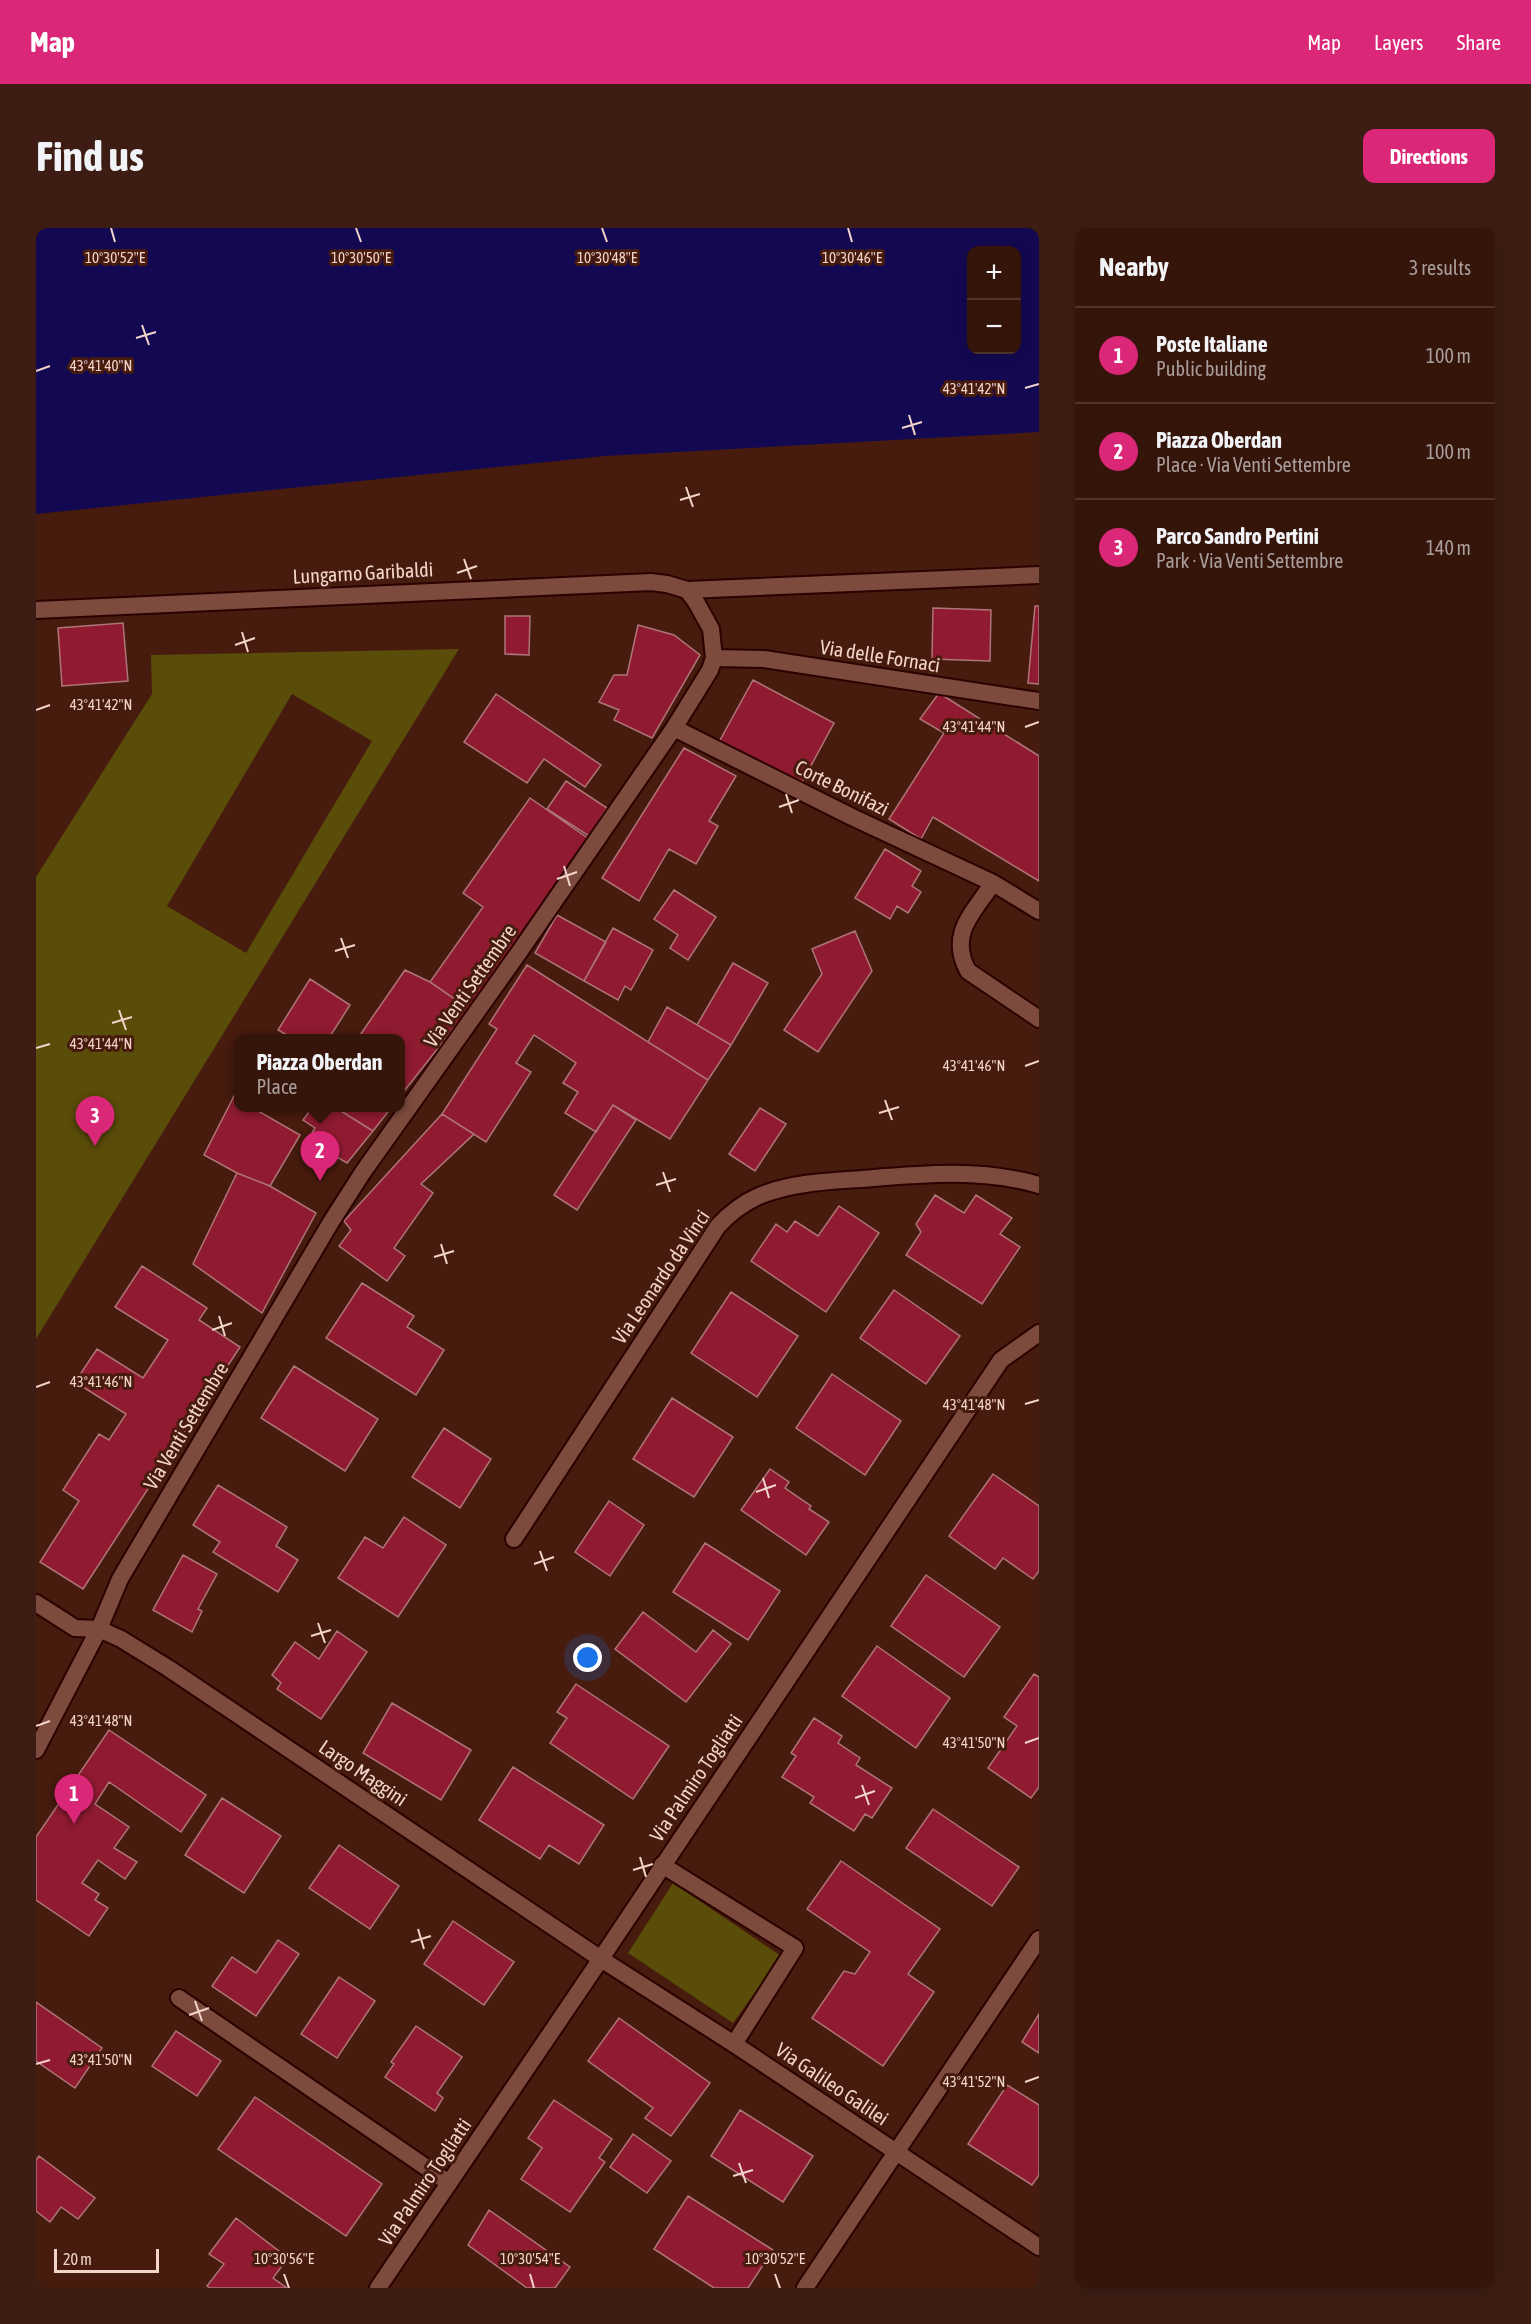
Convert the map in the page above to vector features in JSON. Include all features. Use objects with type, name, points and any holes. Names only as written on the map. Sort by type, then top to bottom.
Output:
[{"type":"street","name":"Lungarno Garibaldi","points":[[36,610],[651,582],[687,590],[1039,575]]},
{"type":"street","points":[[687,590],[711,629],[714,658]]},
{"type":"street","name":"Via delle Fornaci","points":[[714,658],[764,659],[1039,701]]},
{"type":"street","name":"Via Venti Settembre","points":[[36,1750],[99,1629],[120,1579],[331,1222],[363,1172],[476,1015],[674,728],[710,670],[714,658]]},
{"type":"street","name":"Corte Bonifazi","points":[[674,728],[852,817],[993,883],[1039,910]]},
{"type":"street","points":[[993,883],[965,924],[959,950],[962,959],[968,971],[1039,1019]]},
{"type":"street","name":"Via Leonardo da Vinci","points":[[514,1539],[718,1226],[736,1209],[771,1192],[828,1181],[962,1173],[988,1174],[1039,1185]]},
{"type":"street","name":"Via Palmiro Togliatti","points":[[378,2288],[1001,1360],[1039,1333]]},
{"type":"street","name":"Largo Maggini","points":[[36,1603],[75,1628],[99,1629],[121,1639],[168,1668],[601,1959]]},
{"type":"street","points":[[662,1865],[795,1948],[734,2044]]},
{"type":"street","points":[[805,2288],[1039,1939]]},
{"type":"street","name":"Via Galileo Galilei","points":[[601,1959],[734,2044],[1039,2247]]},
{"type":"street","points":[[179,1998],[449,2184]]},
{"type":"shaded area","points":[[36,228],[1039,228],[1039,432],[605,456],[36,514]]},
{"type":"shaded area","points":[[459,649],[36,1339],[36,877],[152,694],[151,655]],"holes":[[[292,694],[372,741],[246,953],[167,906]]]},
{"type":"shaded area","points":[[673,1883],[781,1956],[733,2023],[628,1953]]},
{"type":"building","points":[[1035,606],[1039,606],[1039,684],[1028,683]]},
{"type":"building","points":[[933,608],[991,610],[990,661],[932,659]]},
{"type":"building","points":[[505,616],[530,616],[529,655],[505,654]]},
{"type":"building","points":[[123,623],[128,681],[62,686],[58,628]]},
{"type":"building","points":[[638,625],[674,635],[700,655],[652,738],[614,720],[619,710],[599,702],[614,675],[627,675]]},
{"type":"building","points":[[753,680],[834,723],[800,786],[719,742]]},
{"type":"building","points":[[939,693],[1039,756],[1039,881],[933,817],[921,839],[889,819],[944,733],[920,719]]},
{"type":"building","points":[[496,694],[601,765],[585,787],[544,759],[527,783],[464,742]]},
{"type":"building","points":[[684,748],[736,776],[709,821],[718,826],[696,864],[669,849],[639,901],[602,878]]},
{"type":"building","points":[[566,781],[607,808],[589,836],[547,809]]},
{"type":"building","points":[[530,798],[589,839],[469,1009],[430,982],[483,907],[463,893]]},
{"type":"building","points":[[885,849],[921,871],[912,886],[921,892],[908,913],[897,906],[890,919],[855,898]]},
{"type":"building","points":[[674,890],[716,917],[688,960],[670,948],[678,935],[654,919]]},
{"type":"building","points":[[557,915],[606,942],[584,981],[535,953]]},
{"type":"building","points":[[613,928],[653,950],[631,990],[625,986],[618,1000],[584,981]]},
{"type":"building","points":[[855,931],[872,971],[818,1052],[784,1030],[822,974],[812,949]]},
{"type":"building","points":[[733,963],[768,983],[731,1045],[697,1025]]},
{"type":"building","points":[[527,965],[708,1080],[670,1139],[613,1105],[596,1132],[565,1113],[578,1092],[563,1083],[576,1063],[534,1035],[516,1063],[531,1072],[486,1142],[442,1114],[497,1029],[489,1024]]},
{"type":"building","points":[[405,970],[430,982],[469,1009],[405,1090],[405,1034],[361,1034]]},
{"type":"building","points":[[310,979],[350,1005],[332,1034],[285,1034],[278,1030]]},
{"type":"building","points":[[667,1007],[731,1045],[708,1080],[648,1042]]},
{"type":"building","points":[[234,1096],[234,1112],[260,1112],[300,1135],[270,1186],[237,1173],[204,1155]]},
{"type":"building","points":[[613,1105],[636,1120],[577,1210],[554,1195]]},
{"type":"building","points":[[760,1108],[786,1124],[755,1171],[729,1154]]},
{"type":"building","points":[[309,1112],[342,1112],[373,1131],[347,1163],[308,1140],[315,1128],[303,1120]]},
{"type":"building","points":[[343,1112],[388,1112],[373,1131]]},
{"type":"building","points":[[442,1114],[474,1134],[421,1184],[433,1193],[394,1248],[405,1256],[387,1281],[339,1246],[351,1230],[344,1221]]},
{"type":"building","points":[[237,1173],[270,1186],[316,1213],[262,1313],[193,1264]]},
{"type":"building","points":[[935,1195],[964,1213],[976,1195],[1012,1218],[1000,1234],[1020,1247],[982,1304],[906,1255],[921,1232],[916,1224]]},
{"type":"building","points":[[839,1206],[879,1233],[826,1312],[751,1261],[776,1224],[787,1232],[795,1221],[818,1236]]},
{"type":"building","points":[[142,1266],[207,1308],[199,1320],[240,1347],[83,1589],[40,1562],[79,1501],[63,1490],[99,1434],[109,1440],[126,1414],[75,1382],[97,1349],[143,1378],[168,1340],[115,1307]]},
{"type":"building","points":[[362,1283],[414,1316],[407,1327],[444,1350],[416,1395],[326,1338]]},
{"type":"building","points":[[894,1290],[960,1336],[926,1384],[860,1338]]},
{"type":"building","points":[[731,1292],[798,1336],[757,1397],[691,1353]]},
{"type":"building","points":[[294,1366],[378,1419],[345,1471],[261,1418]]},
{"type":"building","points":[[832,1374],[901,1421],[865,1475],[796,1428]]},
{"type":"building","points":[[672,1398],[733,1437],[694,1497],[633,1459]]},
{"type":"building","points":[[444,1428],[491,1459],[460,1508],[412,1477]]},
{"type":"building","points":[[770,1469],[789,1482],[785,1488],[811,1506],[809,1509],[829,1522],[806,1555],[741,1510]]},
{"type":"building","points":[[993,1474],[1039,1506],[1039,1571],[1033,1579],[1003,1558],[995,1569],[949,1536]]},
{"type":"building","points":[[218,1485],[287,1527],[276,1546],[298,1560],[278,1592],[213,1552],[220,1542],[193,1525]]},
{"type":"building","points":[[609,1501],[644,1525],[610,1576],[575,1552]]},
{"type":"building","points":[[404,1517],[446,1545],[398,1617],[338,1578],[365,1537],[383,1548]]},
{"type":"building","points":[[705,1543],[780,1591],[748,1640],[673,1592]]},
{"type":"building","points":[[183,1555],[217,1574],[198,1609],[202,1611],[192,1632],[153,1610]]},
{"type":"building","points":[[926,1575],[1000,1627],[964,1677],[891,1626]]},
{"type":"building","points":[[643,1612],[696,1652],[713,1630],[731,1644],[686,1702],[615,1649]]},
{"type":"building","points":[[337,1631],[367,1652],[321,1719],[277,1689],[281,1683],[272,1675],[295,1642],[319,1659]]},
{"type":"building","points":[[877,1646],[950,1698],[916,1748],[842,1696]]},
{"type":"building","points":[[1034,1674],[1039,1677],[1039,1787],[1031,1798],[988,1768],[1017,1726],[1004,1717]]},
{"type":"building","points":[[576,1684],[669,1746],[633,1799],[550,1743],[567,1718],[557,1712]]},
{"type":"building","points":[[392,1703],[471,1750],[441,1800],[363,1753]]},
{"type":"building","points":[[814,1718],[842,1736],[838,1743],[860,1758],[856,1765],[892,1788],[872,1818],[865,1814],[854,1831],[810,1803],[814,1797],[782,1777],[796,1756],[791,1753]]},
{"type":"building","points":[[109,1730],[206,1795],[181,1832],[109,1782],[95,1804],[129,1827],[114,1848],[137,1862],[125,1879],[98,1860],[82,1883],[99,1894],[95,1900],[108,1908],[89,1936],[36,1900],[36,1837]]},
{"type":"building","points":[[513,1767],[604,1825],[579,1864],[549,1845],[540,1859],[479,1820]]},
{"type":"building","points":[[222,1798],[281,1836],[244,1893],[185,1855]]},
{"type":"building","points":[[933,1809],[1019,1867],[992,1906],[906,1848]]},
{"type":"building","points":[[339,1845],[399,1886],[370,1929],[309,1888]]},
{"type":"building","points":[[841,1861],[940,1929],[908,1974],[934,1992],[883,2066],[812,2018],[844,1971],[855,1974],[870,1952],[807,1909]]},
{"type":"building","points":[[453,1921],[514,1962],[484,2005],[424,1964]]},
{"type":"building","points":[[278,1940],[299,1954],[256,2016],[212,1986],[232,1957],[256,1973]]},
{"type":"building","points":[[339,1977],[375,2001],[337,2058],[301,2034]]},
{"type":"building","points":[[36,2002],[102,2048],[75,2088],[36,2061]]},
{"type":"building","points":[[1039,2014],[1039,2053],[1022,2042]]},
{"type":"building","points":[[619,2018],[710,2083],[671,2136],[645,2118],[653,2108],[588,2061]]},
{"type":"building","points":[[416,2026],[462,2057],[437,2093],[443,2098],[435,2111],[385,2077],[394,2064],[391,2062]]},
{"type":"building","points":[[176,2031],[221,2061],[197,2096],[152,2066]]},
{"type":"building","points":[[1007,2085],[1039,2105],[1039,2175],[1032,2185],[968,2144]]},
{"type":"building","points":[[255,2097],[382,2184],[346,2236],[218,2149]]},
{"type":"building","points":[[554,2100],[612,2139],[599,2158],[605,2162],[570,2212],[521,2179],[542,2148],[528,2138]]},
{"type":"building","points":[[740,2110],[813,2156],[783,2202],[711,2156]]},
{"type":"building","points":[[633,2134],[671,2161],[647,2193],[610,2167]]},
{"type":"building","points":[[39,2156],[95,2198],[78,2219],[61,2207],[50,2222],[36,2211],[36,2160]]},
{"type":"building","points":[[688,2196],[773,2250],[748,2288],[714,2288],[654,2249]]},
{"type":"building","points":[[489,2210],[570,2267],[555,2288],[527,2288],[468,2245]]},
{"type":"building","points":[[236,2218],[288,2258],[273,2278],[287,2288],[210,2288],[207,2286],[224,2264],[209,2254]]},
{"type":"place","name":"Parco Sandro Pertini","points":[[95,1146]]},
{"type":"place","name":"Piazza Oberdan","points":[[320,1181]]},
{"type":"place","name":"Poste Italiane","points":[[74,1824]]}]
